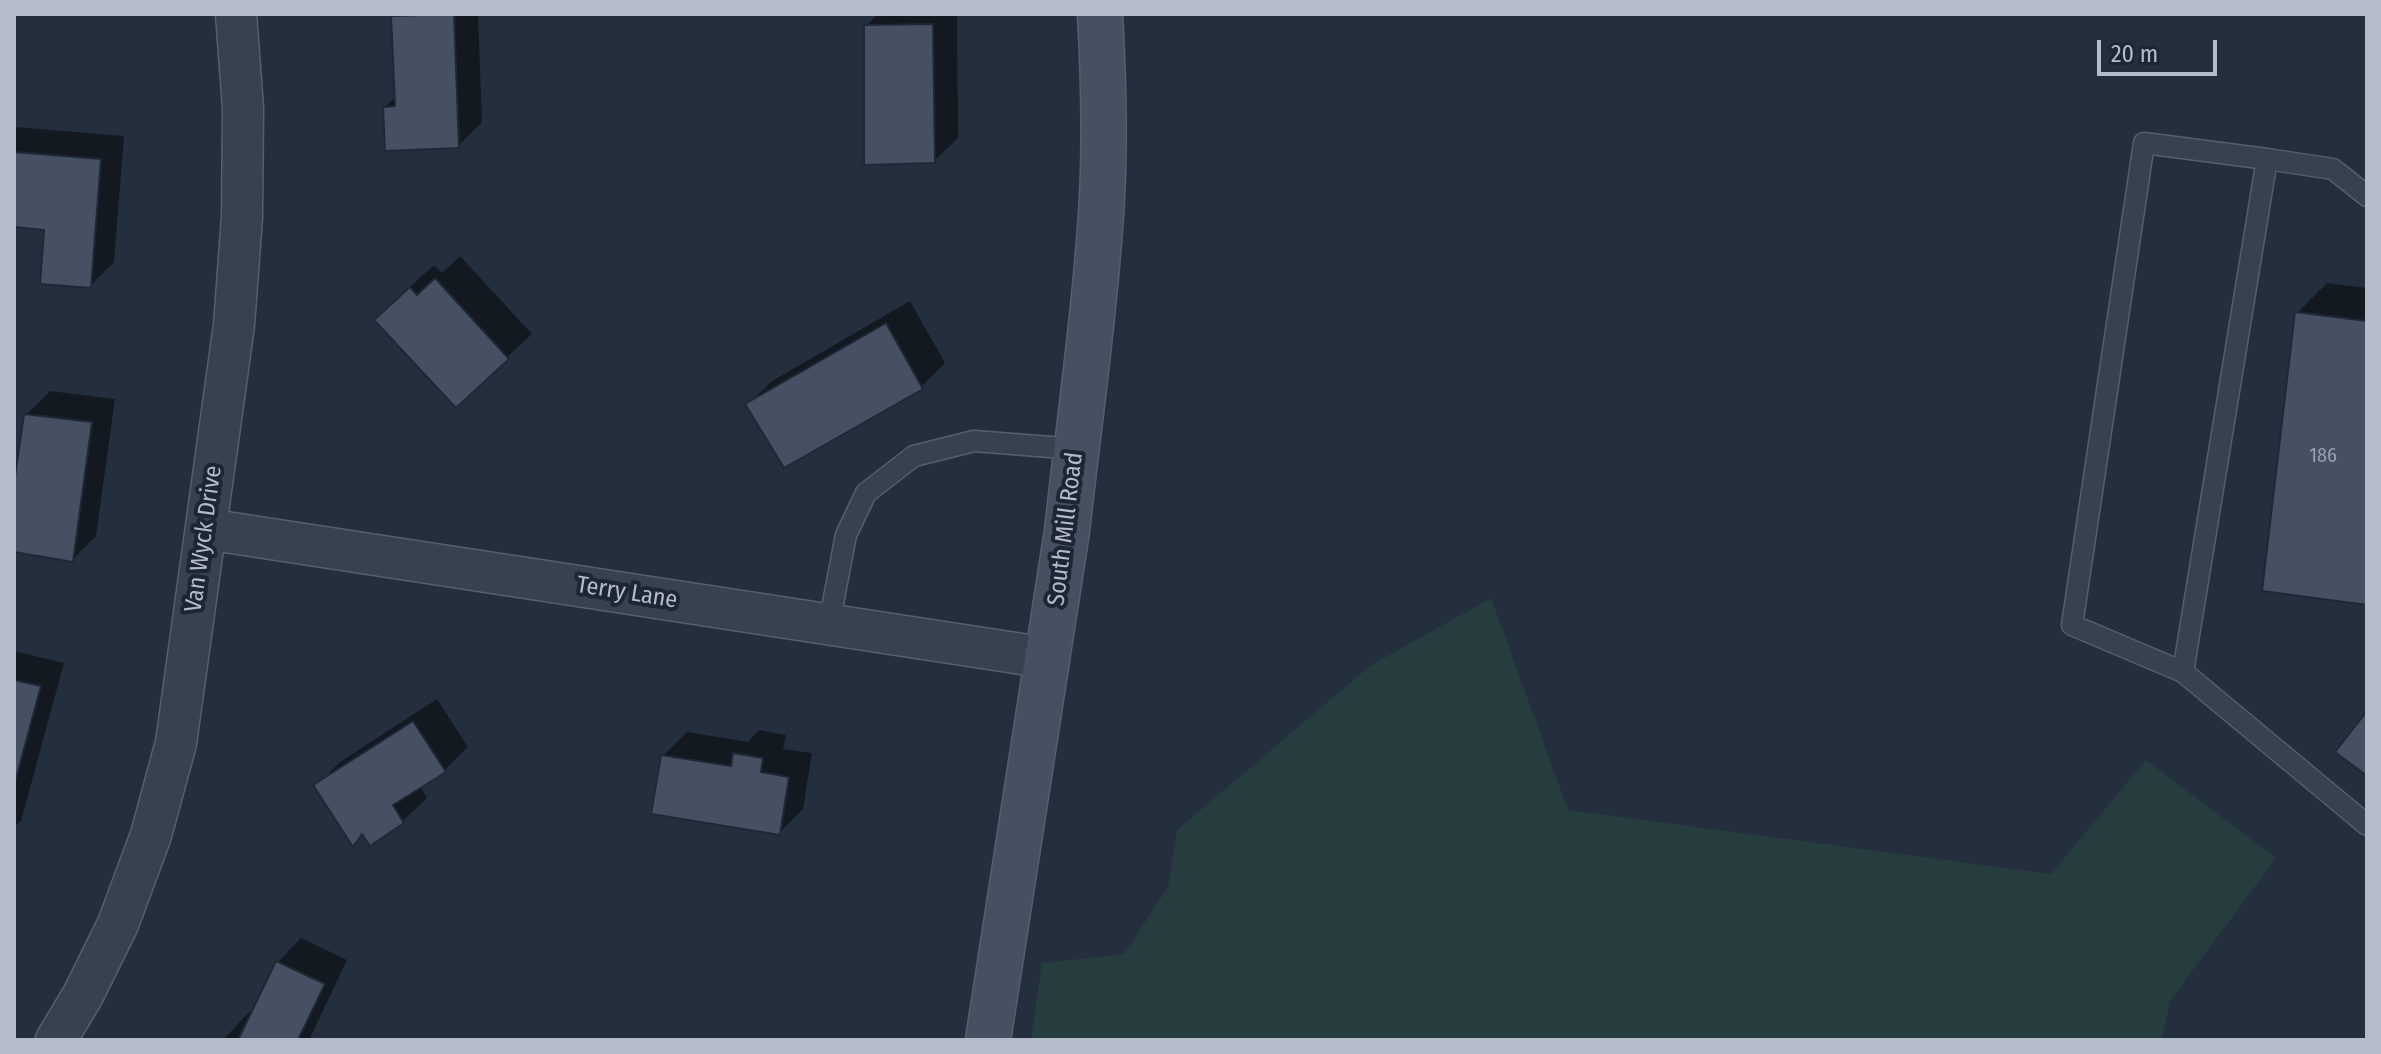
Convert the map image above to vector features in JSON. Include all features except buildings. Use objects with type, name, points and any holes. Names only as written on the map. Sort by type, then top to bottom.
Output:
[{"type":"main road","name":"South Mill Road","points":[[988,1040],[1067,531],[1076,449],[1100,228],[1105,100],[1100,14]]},
{"type":"street","name":"Van Wyck Drive","points":[[56,1040],[83,995],[118,924],[151,835],[176,743],[234,325],[242,217],[243,108],[236,14]]},
{"type":"street","name":"Terry Lane","points":[[206,529],[1048,658]]},
{"type":"lane","points":[[2367,196],[2333,169],[2144,143],[2072,625],[2183,672],[2367,825]]},
{"type":"lane","points":[[2183,672],[2267,159]]},
{"type":"lane","points":[[829,624],[846,535],[866,493],[914,456],[974,441],[1076,449]]},
{"type":"green space","points":[[1491,598],[1568,810],[2051,874],[2146,760],[2276,858],[2170,1001],[2162,1040],[1031,1040],[1042,963],[1124,954],[1168,887],[1177,830],[1370,666]]}]
